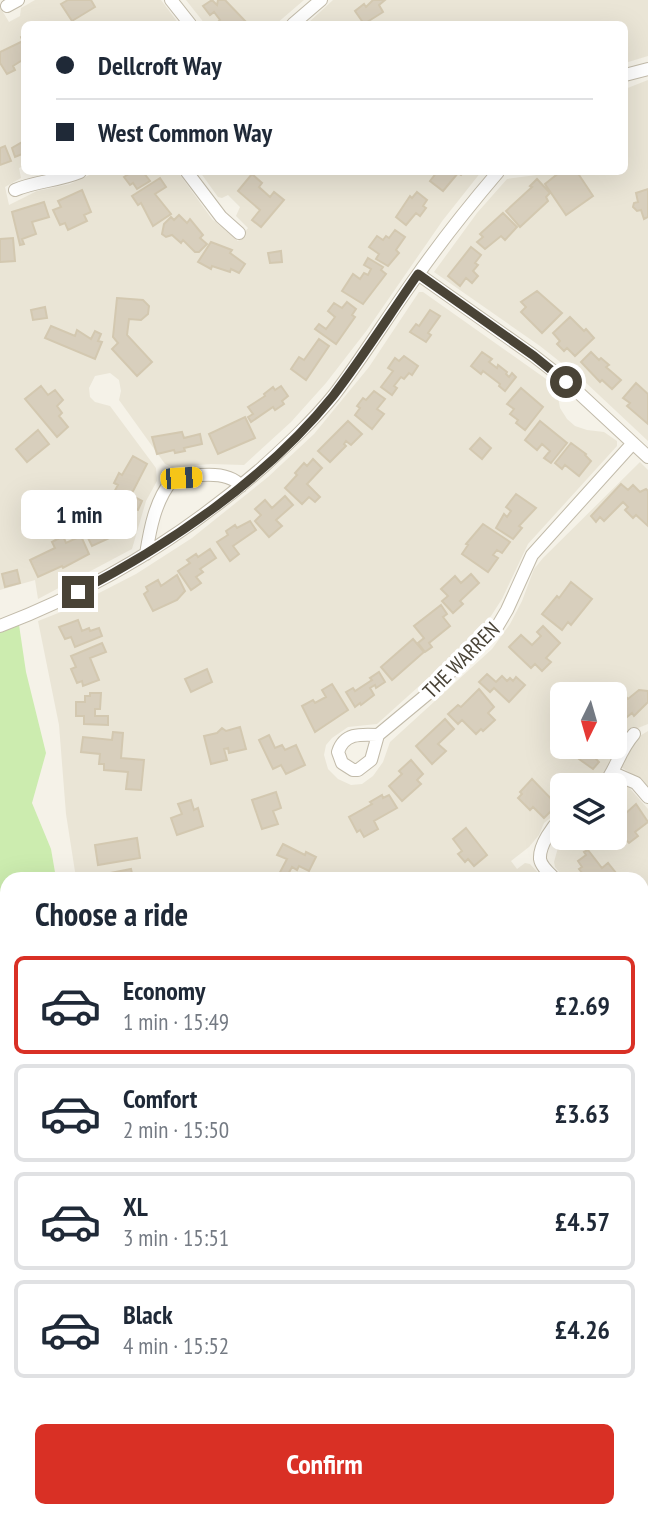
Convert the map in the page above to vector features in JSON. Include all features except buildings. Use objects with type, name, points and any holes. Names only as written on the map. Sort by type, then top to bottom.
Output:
[{"type":"street","points":[[171,0],[188,21]]},
{"type":"street","points":[[296,21],[321,0]]},
{"type":"street","points":[[628,74],[648,69]]},
{"type":"street","points":[[15,190],[32,183],[72,175]]},
{"type":"street","points":[[189,175],[221,217],[239,233]]},
{"type":"street","points":[[0,626],[78,592],[146,555],[197,520],[289,443],[332,396],[463,213],[495,175]]},
{"type":"street","points":[[418,274],[534,356],[648,457]]},
{"type":"street","name":"THE WARREN","points":[[378,735],[431,691],[497,627],[532,555],[633,443]]},
{"type":"street","points":[[146,555],[149,531],[156,510],[172,480],[229,476],[241,485]]},
{"type":"street","points":[[613,773],[620,752],[634,734]]},
{"type":"street","points":[[627,778],[648,797]]},
{"type":"street","points":[[549,872],[540,856],[550,832]]},
{"type":"shaded area","points":[[35,0],[161,0],[177,21],[21,21],[21,178],[5,187],[9,205],[37,191],[70,184],[90,175],[180,175],[212,219],[238,241],[248,228],[236,216],[240,207],[228,195],[218,197],[202,175],[479,175],[443,220],[367,330],[326,383],[291,422],[244,465],[172,467],[165,464],[119,400],[119,380],[110,373],[95,376],[89,388],[90,397],[95,402],[110,406],[156,468],[157,481],[146,501],[132,549],[38,599],[35,580],[0,590],[0,7],[9,22],[20,16],[21,8]]},
{"type":"shaded area","points":[[186,0],[304,0],[280,21],[203,21]]},
{"type":"shaded area","points":[[333,0],[648,0],[648,56],[628,62],[628,21],[310,21]]},
{"type":"shaded area","points":[[648,80],[648,441],[583,380],[540,346],[434,272],[477,213],[507,179],[536,175],[628,175],[628,88]]},
{"type":"shaded area","points":[[419,292],[423,292],[556,386],[560,408],[575,426],[604,432],[617,441],[617,446],[528,544],[502,599],[467,643],[377,724],[348,727],[326,745],[324,755],[328,769],[338,779],[351,785],[362,784],[373,776],[383,762],[390,742],[492,649],[510,624],[534,569],[543,558],[640,462],[648,470],[648,724],[627,733],[627,682],[550,682],[550,760],[612,760],[606,773],[550,773],[550,818],[529,847],[511,861],[517,869],[525,863],[530,864],[537,872],[75,872],[66,814],[59,725],[38,621],[66,610],[136,574],[192,538],[268,477],[314,434],[369,367]]},
{"type":"shaded area","points":[[648,731],[648,788],[621,767],[627,759],[633,740]]},
{"type":"shaded area","points":[[627,785],[648,809],[648,872],[559,872],[554,862],[557,850],[627,850]]},
{"type":"green space","points":[[18,618],[26,672],[46,753],[32,803],[51,849],[55,872],[0,872],[0,624]]},
{"type":"route","points":[[78,592],[146,555],[197,520],[289,443],[332,396],[418,274],[534,356],[566,382]]}]
